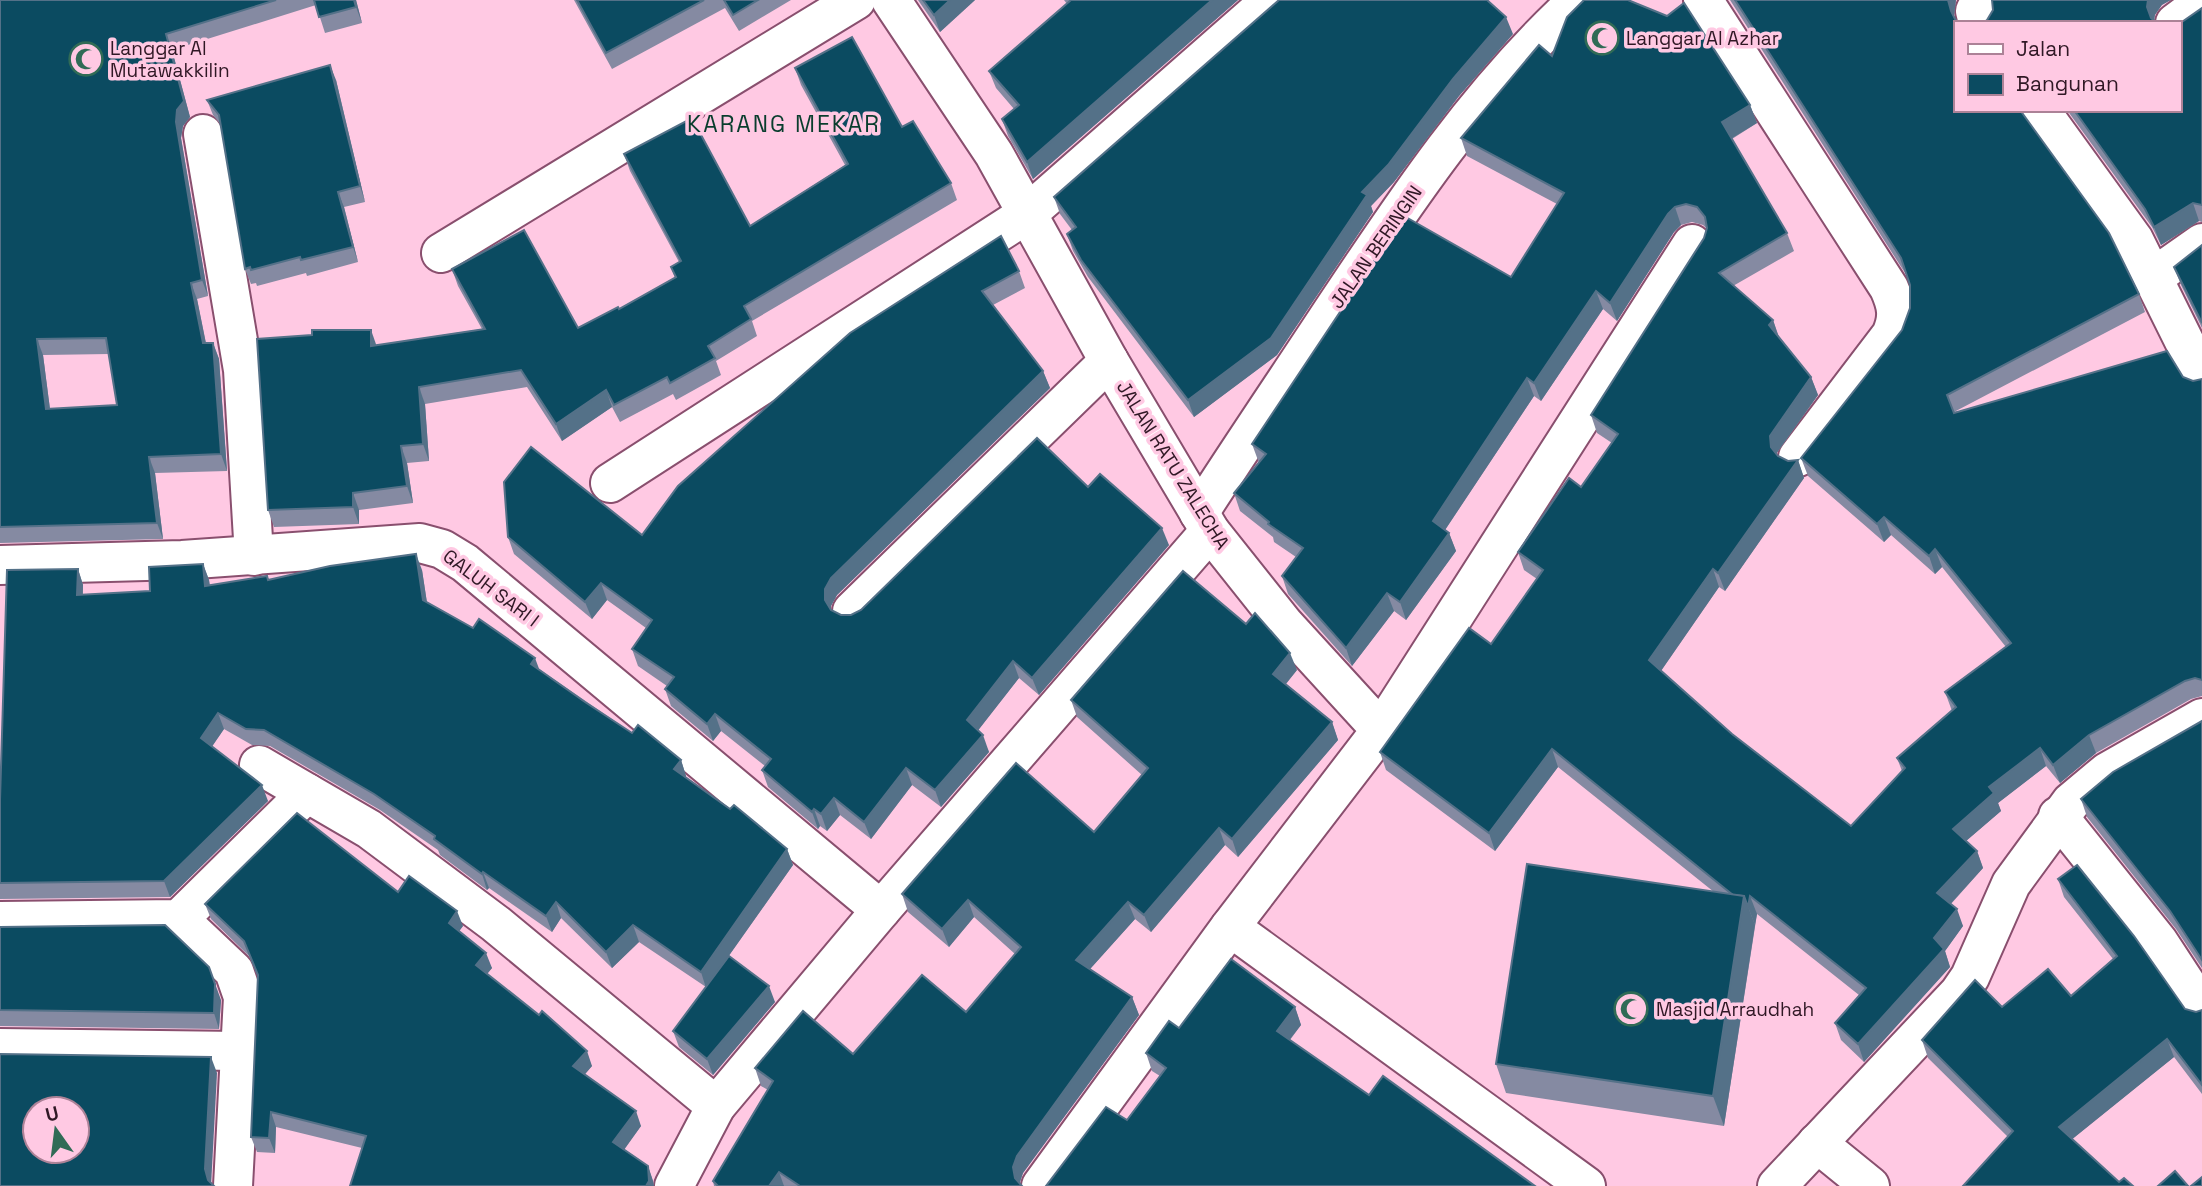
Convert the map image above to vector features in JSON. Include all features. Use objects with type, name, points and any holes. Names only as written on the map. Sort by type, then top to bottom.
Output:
[{"type":"street","points":[[441,253],[856,0]]},
{"type":"street","name":"JALAN RATU ZALECHA","points":[[891,0],[994,154],[1109,361],[1259,593],[1381,730]]},
{"type":"street","points":[[611,483],[1027,215],[1271,0]]},
{"type":"street","name":"JALAN BERINGIN","points":[[674,1186],[716,1107],[1207,513],[1380,239],[1447,146],[1513,66],[1578,0]]},
{"type":"street","points":[[1703,0],[1889,288],[1898,317],[1891,335],[1798,457]]},
{"type":"street","points":[[1978,21],[1975,11],[1981,0]]},
{"type":"street","points":[[2178,21],[2202,3]]},
{"type":"street","points":[[2041,112],[2134,240],[2155,276],[2202,377]]},
{"type":"street","points":[[203,134],[243,370],[254,556]]},
{"type":"street","points":[[2155,276],[2202,243]]},
{"type":"street","points":[[1041,1186],[1230,927],[1381,730],[1692,244]]},
{"type":"street","points":[[852,611],[1109,361]]},
{"type":"street","name":"GALUH SARI I","points":[[0,565],[254,556],[409,543],[442,549],[475,572],[881,910]]},
{"type":"street","points":[[1777,1186],[1959,993],[1970,977],[2011,884],[2058,816],[2085,788],[2107,772],[2202,718]]},
{"type":"street","points":[[259,765],[369,828],[496,923],[716,1107]]},
{"type":"street","points":[[178,919],[307,793]]},
{"type":"street","points":[[2058,816],[2158,941],[2202,1008]]},
{"type":"street","points":[[0,921],[178,919],[226,962],[239,983],[243,997],[233,1186]]},
{"type":"street","points":[[1230,927],[1586,1186]]},
{"type":"street","points":[[0,1048],[239,1051]]},
{"type":"street","points":[[1817,1143],[1870,1186]]},
{"type":"building","points":[[0,0],[276,0],[166,34],[184,101],[177,110],[176,122],[202,280],[191,283],[203,343],[213,343],[221,454],[149,457],[157,523],[0,527]],"holes":[[[106,338],[117,405],[46,409],[37,339]]]},
{"type":"building","points":[[314,0],[354,0],[356,7],[319,17]]},
{"type":"building","points":[[577,0],[704,0],[606,53]]},
{"type":"building","points":[[724,0],[758,0],[733,15]]},
{"type":"building","points":[[923,0],[950,0],[934,15]]},
{"type":"building","points":[[1071,0],[1212,0],[1027,162],[1002,119],[1019,105],[989,71]]},
{"type":"building","points":[[1279,0],[1487,0],[1506,17],[1453,79],[1388,165],[1362,192],[1367,195],[1271,338],[1188,400],[1081,260],[1067,234],[1076,227],[1054,197]]},
{"type":"building","points":[[1584,0],[1628,0],[1667,16],[1684,3],[1750,105],[1722,122],[1787,233],[1719,273],[1773,320],[1769,325],[1811,377],[1770,436],[1771,447],[1778,456],[1788,461],[1798,460],[1718,573],[1713,569],[1649,660],[1732,734],[1851,826],[1905,768],[1897,758],[1956,707],[1945,692],[2011,643],[1935,549],[1929,556],[1884,517],[1877,524],[1801,458],[1902,330],[1910,308],[1910,285],[1901,258],[1735,0],[1948,0],[1956,21],[1954,112],[2021,112],[2109,233],[2139,294],[1947,395],[1954,413],[2167,351],[2183,377],[2193,381],[2202,379],[2202,680],[2195,678],[2185,681],[2089,735],[2053,765],[2040,748],[1989,787],[1994,793],[1953,829],[1977,851],[1937,893],[1957,909],[1934,938],[1944,949],[1858,1044],[1835,1023],[1866,988],[1750,896],[1748,907],[1744,896],[1733,895],[1552,749],[1489,833],[1380,752],[1469,628],[1491,644],[1543,570],[1518,552],[1569,478],[1581,487],[1618,434],[1591,415],[1704,238],[1707,228],[1705,217],[1697,207],[1686,204],[1675,207],[1668,214],[1610,303],[1596,291],[1534,383],[1527,378],[1433,521],[1449,533],[1400,602],[1387,593],[1346,648],[1282,576],[1303,548],[1268,524],[1269,522],[1234,493],[1266,454],[1252,444],[1404,216],[1511,277],[1564,193],[1461,138],[1539,45],[1552,56],[1567,17]]},
{"type":"building","points":[[1992,0],[2148,0],[2147,7],[2155,21],[1986,21],[1993,10]]},
{"type":"building","points":[[2202,8],[2202,205],[2193,203],[2154,227],[2145,209],[2075,112],[2181,112],[2181,23]]},
{"type":"building","points":[[852,37],[902,127],[913,121],[951,183],[744,306],[751,319],[708,346],[715,358],[670,383],[667,377],[614,405],[606,390],[556,424],[521,370],[419,387],[423,444],[401,446],[407,486],[353,493],[353,507],[268,510],[257,339],[312,335],[312,330],[371,330],[371,346],[485,329],[452,269],[524,230],[578,328],[618,307],[619,309],[676,277],[671,267],[681,261],[624,154],[692,118],[750,226],[848,164],[795,68]]},
{"type":"building","points":[[330,65],[360,186],[338,192],[353,247],[301,260],[300,257],[251,270],[250,267],[245,269],[219,115],[207,100]]},
{"type":"building","points":[[1001,236],[1019,271],[982,291],[1043,371],[831,578],[825,589],[825,600],[831,610],[841,615],[851,615],[861,610],[1037,438],[1088,487],[1100,474],[1162,528],[1032,678],[1013,661],[967,720],[983,735],[935,790],[906,768],[864,822],[834,798],[821,814],[814,809],[812,812],[762,770],[771,759],[715,714],[707,724],[665,689],[674,677],[632,649],[652,620],[601,583],[585,602],[508,537],[504,482],[531,447],[642,535],[678,486],[850,333]]},
{"type":"building","points":[[2202,245],[2202,323],[2174,267]]},
{"type":"building","points":[[416,554],[423,600],[473,628],[479,619],[535,658],[531,664],[585,702],[632,733],[638,725],[681,760],[674,769],[730,809],[734,805],[787,849],[701,972],[633,925],[606,952],[556,902],[546,916],[483,872],[482,874],[434,839],[435,836],[374,794],[264,730],[246,729],[218,713],[201,738],[262,785],[164,881],[0,883],[7,570],[78,569],[77,595],[150,591],[149,567],[203,564],[205,586],[267,576],[268,580],[330,566]]},
{"type":"building","points":[[1183,571],[1246,624],[1255,613],[1290,653],[1273,674],[1332,722],[1232,839],[1219,828],[1144,915],[1128,902],[1076,960],[1132,997],[1017,1156],[1013,1167],[1015,1178],[1022,1186],[800,1186],[779,1172],[769,1186],[718,1186],[713,1181],[773,1081],[755,1068],[803,1011],[853,1054],[922,975],[966,1012],[1021,947],[968,900],[942,929],[902,894],[1016,763],[1094,832],[1148,768],[1071,700]]},
{"type":"building","points":[[2202,721],[2202,960],[2170,911],[2081,799],[2113,772]]},
{"type":"building","points":[[297,813],[398,892],[409,876],[457,911],[449,923],[486,953],[476,965],[539,1015],[542,1011],[587,1051],[573,1066],[636,1111],[613,1142],[648,1166],[649,1181],[646,1186],[350,1186],[366,1136],[271,1112],[269,1138],[251,1137],[258,975],[244,941],[205,904]]},
{"type":"building","name":"Masjid Arraudhah","points":[[1527,864],[1744,896],[1713,1096],[1496,1064]]},
{"type":"building","points":[[2077,865],[2134,936],[2185,1009],[2196,1012],[2202,1010],[2202,1085],[2167,1039],[2059,1127],[2119,1182],[2124,1178],[2133,1186],[1963,1186],[2013,1131],[1922,1040],[1975,980],[2002,1007],[2048,969],[2071,996],[2117,956],[2058,879]]},
{"type":"building","points":[[165,925],[209,967],[215,984],[214,1013],[0,1010],[0,927]]},
{"type":"building","points":[[729,956],[769,986],[707,1059],[673,1031]]},
{"type":"building","points":[[1231,959],[1295,1007],[1277,1031],[1369,1095],[1383,1076],[1535,1186],[1046,1186],[1106,1107],[1127,1120],[1166,1068],[1146,1053],[1169,1021],[1179,1028]]},
{"type":"building","points":[[0,1054],[211,1057],[205,1169],[208,1180],[214,1186],[0,1186]]},
{"type":"building","points":[[2175,1171],[2188,1186],[2158,1186]]},
{"type":"building","points":[[2202,1177],[2202,1186],[2191,1186]]},
{"type":"place","name":"Langgar Al Azhar","points":[[1602,38]]},
{"type":"place","name":"Langgar Al Mutawakkilin","points":[[86,59]]},
{"type":"place","name":"Masjid Arraudhah","points":[[1631,1009]]},
{"type":"district","name":"KARANG MEKAR","points":[[784,124]]}]
